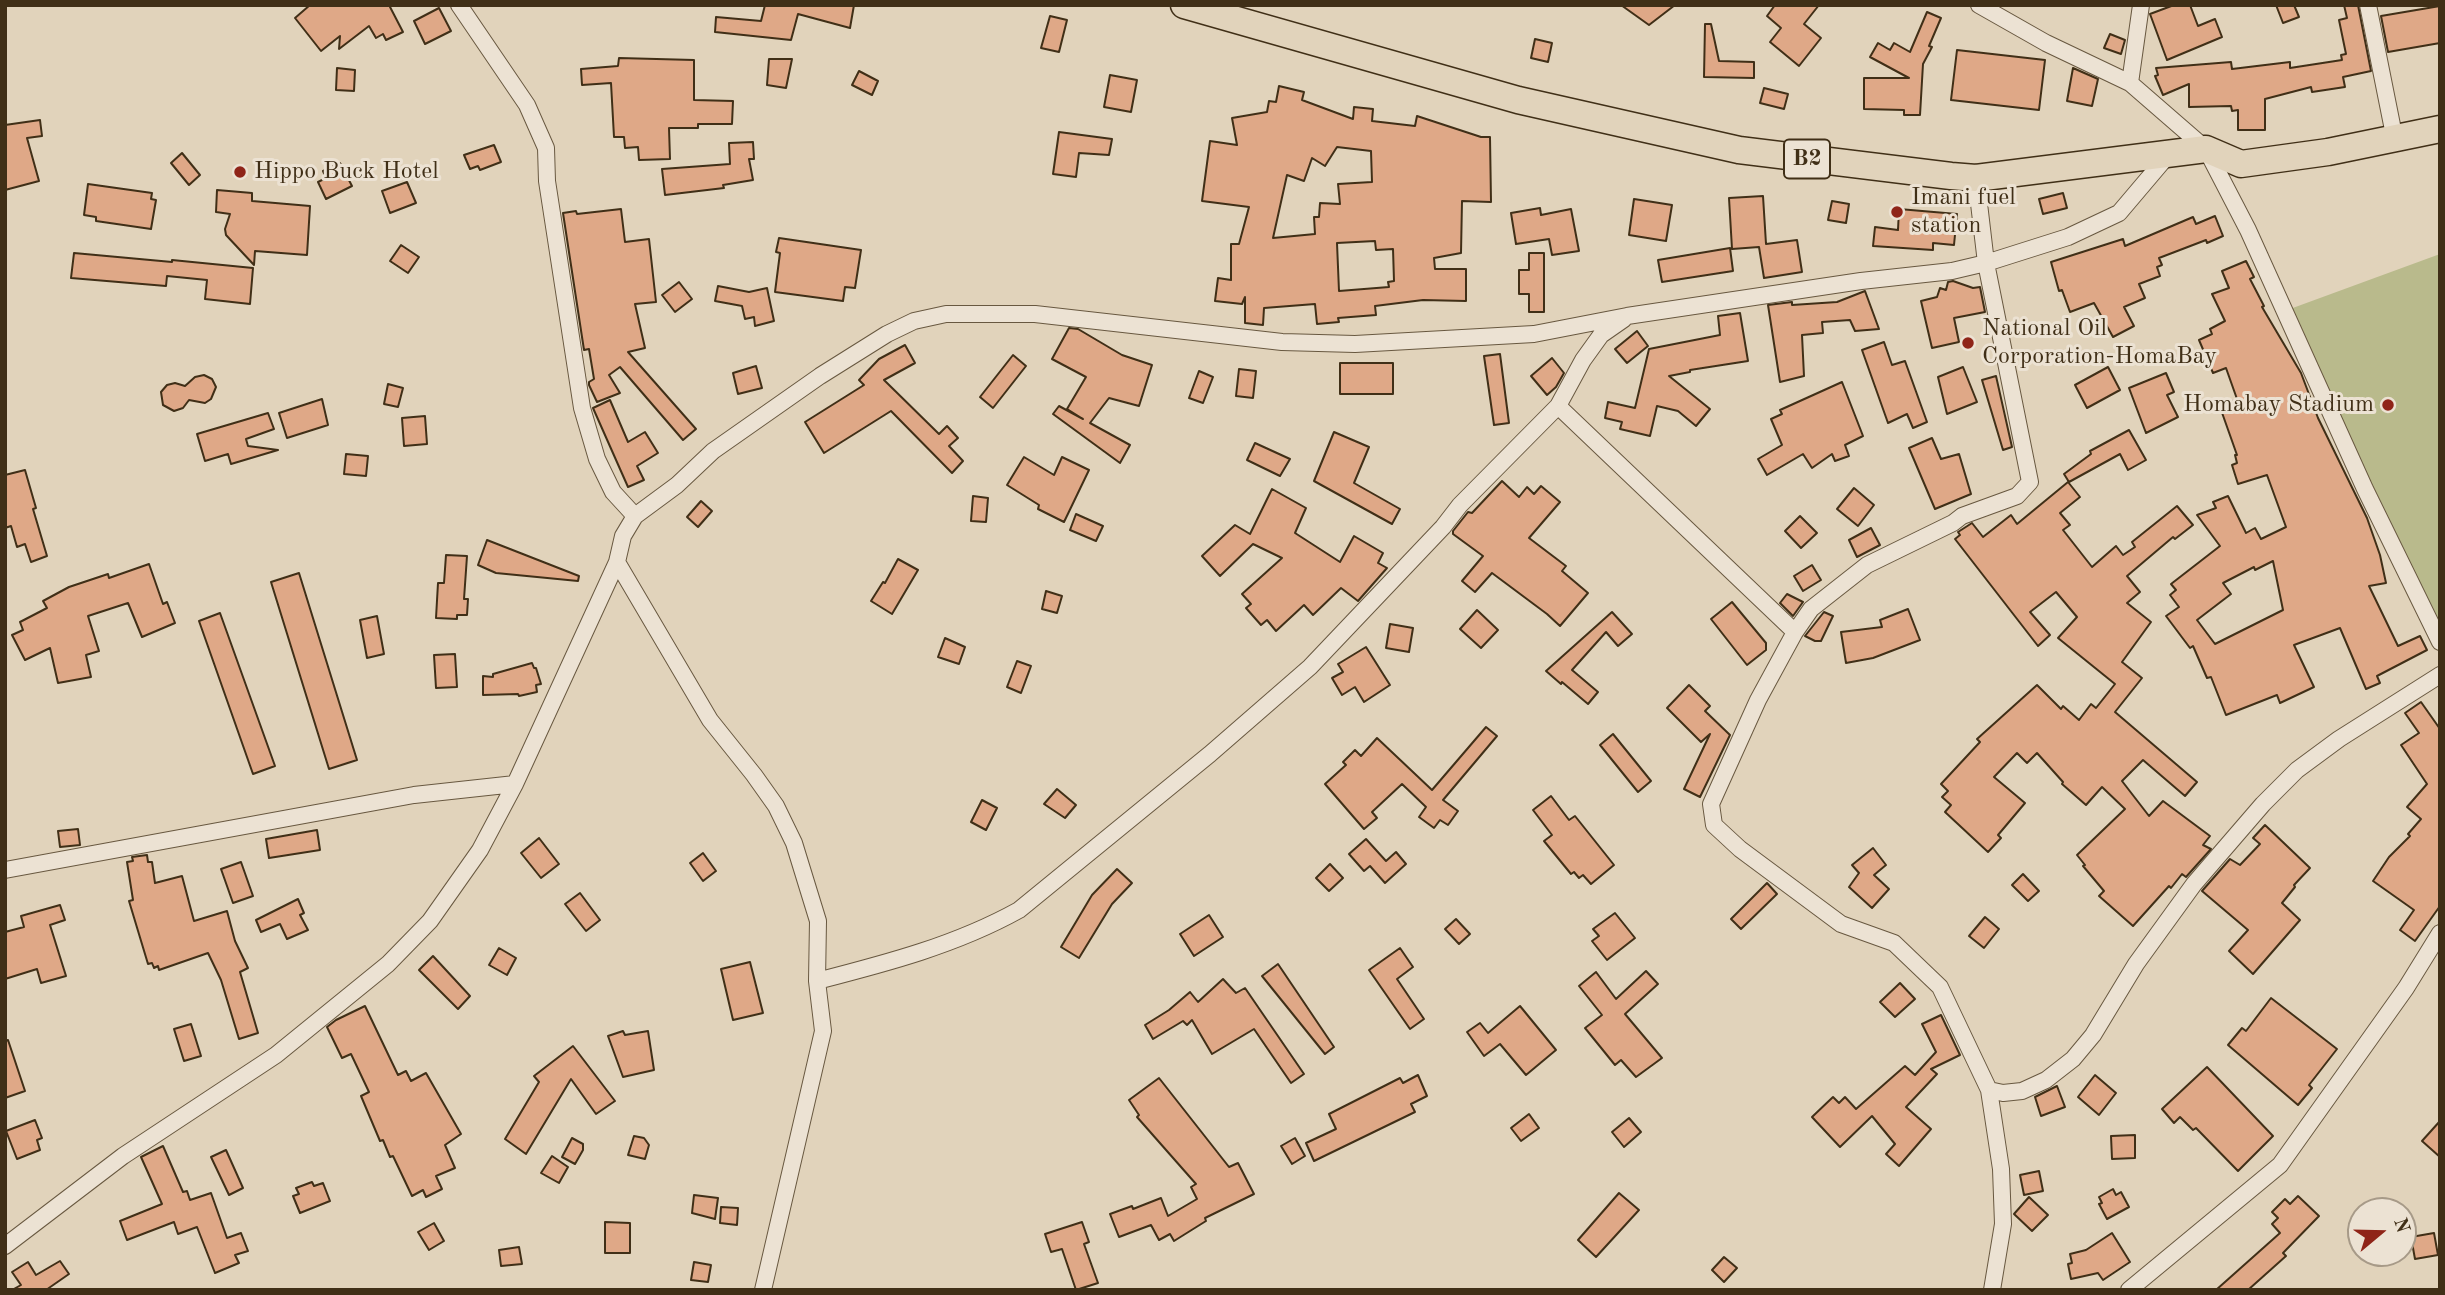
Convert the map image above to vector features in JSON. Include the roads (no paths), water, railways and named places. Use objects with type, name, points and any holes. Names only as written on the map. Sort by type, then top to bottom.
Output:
[{"type":"highway","name":"B2","points":[[1184,5],[1518,100],[1739,150],[1976,178],[2206,149]]},
{"type":"highway","points":[[2206,149],[2241,164],[2440,129]]},
{"type":"street","points":[[459,5],[527,105],[546,148],[547,180],[582,408],[597,459],[613,492],[635,516]]},
{"type":"street","points":[[1979,5],[2046,43],[2130,83],[2206,149],[2248,230],[2365,489],[2440,642]]},
{"type":"street","points":[[2130,83],[2141,5]]},
{"type":"street","points":[[2368,5],[2395,139]]},
{"type":"street","points":[[5,1246],[123,1156],[276,1055],[388,964],[430,921],[480,850],[515,784],[617,562],[623,536],[635,516],[677,485],[713,451],[820,376],[887,334],[914,321],[946,314],[1035,314],[1282,342],[1355,344],[1534,334],[1627,316],[1861,281],[1952,271],[1986,263],[2068,237],[2119,213],[2169,154]]},
{"type":"street","points":[[1976,178],[1986,263],[2030,482],[2017,496],[1962,516],[1867,565],[1811,609],[1795,632],[1759,700],[1711,804],[1714,825],[1740,849],[1841,925],[1894,943],[1940,987],[1989,1090],[2001,1169],[2003,1224],[1992,1290]]},
{"type":"street","points":[[817,981],[909,957],[990,926],[1019,910],[1210,754],[1310,667],[1443,527],[1460,505],[1558,406],[1583,360],[1601,335],[1627,316]]},
{"type":"street","points":[[1558,406],[1795,632]]},
{"type":"street","points":[[617,562],[710,720],[776,806],[794,843],[818,920],[817,981],[823,1031],[763,1290]]},
{"type":"street","points":[[1989,1090],[2003,1093],[2022,1091],[2046,1080],[2073,1059],[2093,1035],[2136,964],[2194,884],[2263,804],[2307,763],[2440,675]]},
{"type":"street","points":[[5,870],[414,795],[515,784]]},
{"type":"street","points":[[2129,1290],[2280,1165],[2406,988],[2440,933]]},
{"type":"place","name":"Hippo Buck Hotel","points":[[240,172]]},
{"type":"place","name":"Imani fuel station","points":[[1897,212]]},
{"type":"place","name":"National Oil Corporation-HomaBay","points":[[1968,343]]},
{"type":"place","name":"Homabay Stadium","points":[[2388,405]]}]
